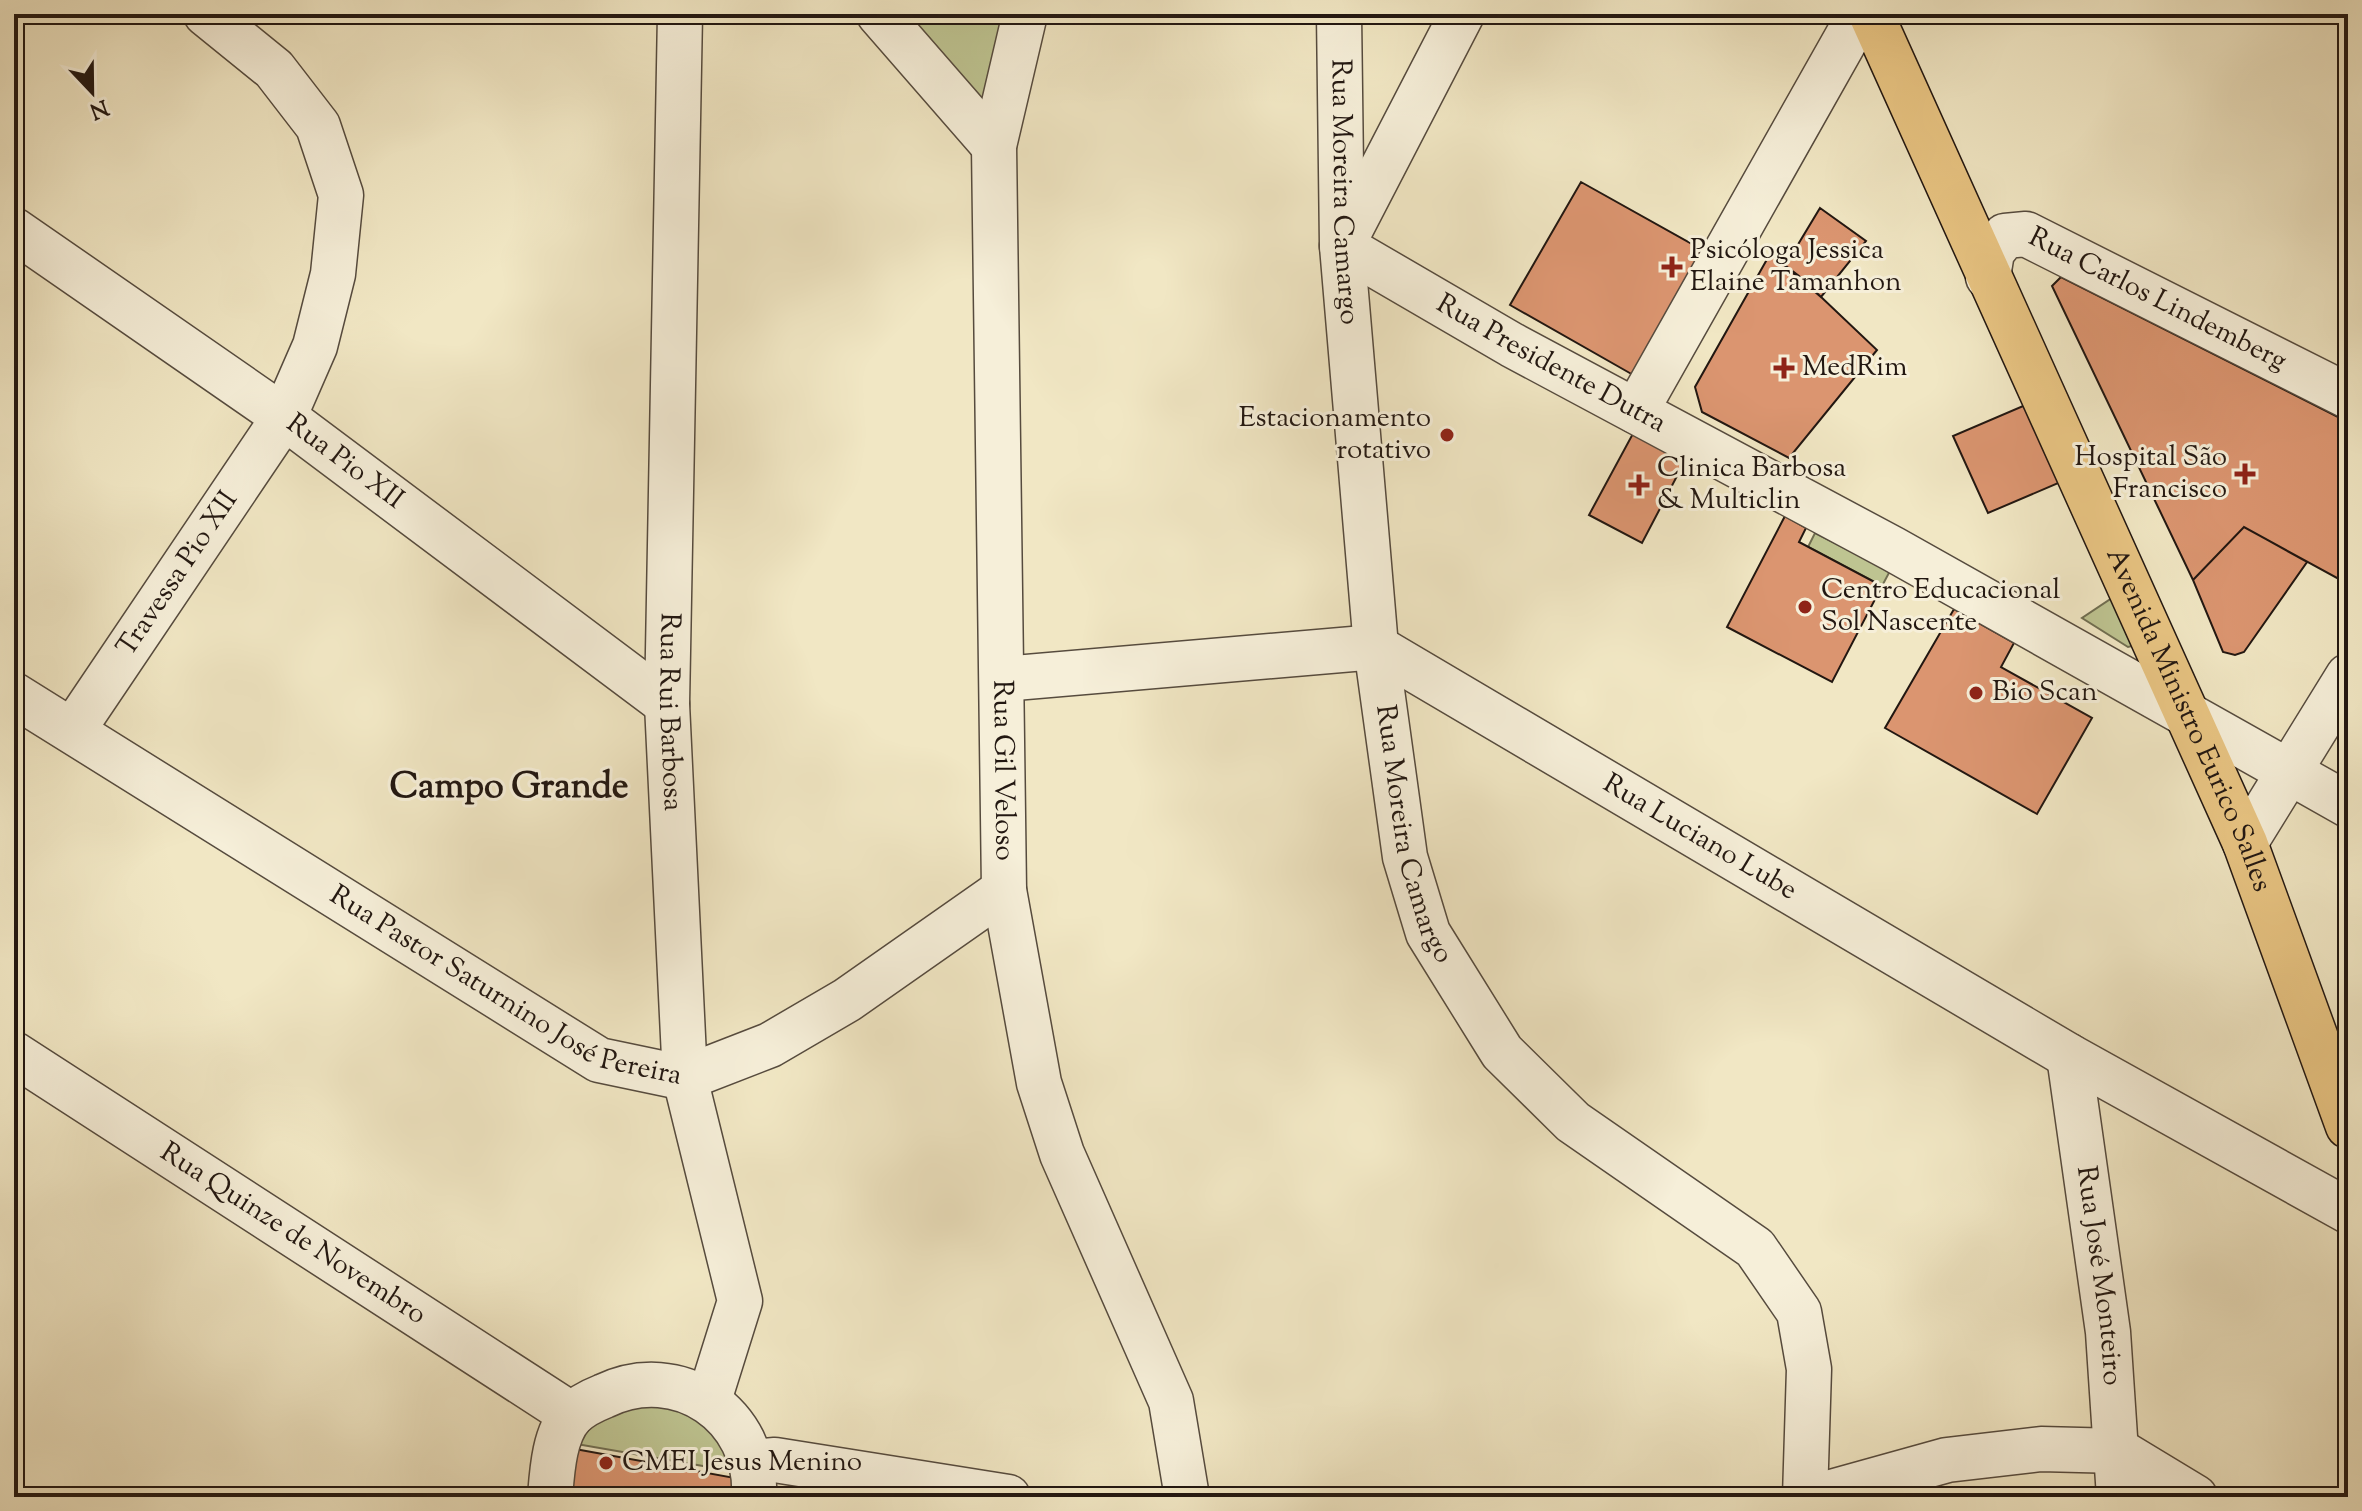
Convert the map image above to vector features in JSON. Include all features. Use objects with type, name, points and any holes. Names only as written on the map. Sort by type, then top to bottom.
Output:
[{"type":"main road","name":"Avenida Ministro Eurico Salles","points":[[1871,14],[2022,361],[2189,712],[2245,843],[2348,1126]]},
{"type":"street","name":"Travessa Pio XII","points":[[73,730],[284,417],[315,346],[333,274],[341,195],[318,126],[274,69],[206,14]]},
{"type":"street","name":"Rua Rui Barbosa","points":[[680,14],[667,704],[685,1078],[740,1301],[709,1400]]},
{"type":"street","points":[[879,14],[994,146]]},
{"type":"street","name":"Rua Gil Veloso","points":[[1025,14],[994,146],[1004,890],[1039,1083],[1062,1154],[1171,1401],[1187,1497]]},
{"type":"street","name":"Rua Moreira Camargo","points":[[1339,14],[1342,246],[1376,647],[1405,857],[1428,933],[1502,1052],[1573,1122],[1755,1248],[1799,1312],[1809,1369],[1805,1497]]},
{"type":"street","points":[[1342,246],[1462,14]]},
{"type":"street","points":[[1636,411],[1860,14]]},
{"type":"street","name":"Rua Pio XII","points":[[14,230],[284,417],[667,704]]},
{"type":"street","name":"Rua Carlos Lindemberg","points":[[1988,277],[1992,252],[2005,236],[2026,234],[2348,396]]},
{"type":"street","name":"Rua Presidente Dutra","points":[[1342,246],[1512,345],[1636,411],[1902,536],[2290,773],[2348,805]]},
{"type":"street","points":[[1003,679],[1376,647]]},
{"type":"street","name":"Rua Luciano Lube","points":[[1376,647],[2069,1056],[2348,1211]]},
{"type":"street","points":[[2245,843],[2348,676]]},
{"type":"street","name":"Rua Pastor Saturnino José Pereira","points":[[14,695],[599,1060],[685,1078],[770,1045],[834,1008],[1004,890]]},
{"type":"street","name":"Rua Quinze de Novembro","points":[[14,1054],[572,1415]]},
{"type":"street","name":"Rua José Monteiro","points":[[2069,1056],[2108,1332],[2119,1451],[2119,1497]]},
{"type":"street","points":[[550,1497],[559,1441],[572,1415],[620,1388],[643,1383],[667,1384],[709,1400],[727,1416],[745,1442],[753,1480]]},
{"type":"street","points":[[1814,1497],[1947,1460],[2041,1449],[2119,1451],[2195,1497]]},
{"type":"street","points":[[753,1480],[775,1460],[1008,1497]]},
{"type":"green space","points":[[879,14],[1025,14],[994,146]]},
{"type":"green space","points":[[1815,533],[1890,571],[1882,586],[1808,547]]},
{"type":"green space","points":[[2121,592],[2132,646],[2128,647],[2082,618]]},
{"type":"green space","points":[[678,1392],[749,1474],[565,1442],[572,1424]]},
{"type":"building","points":[[1581,182],[1706,252],[1635,376],[1510,305]]},
{"type":"building","points":[[1820,208],[1866,241],[1821,297],[1785,266]]},
{"type":"building","name":"MedRim","points":[[1770,254],[1799,276],[1877,350],[1789,458],[1702,412],[1695,387]]},
{"type":"building","name":"Hospital São Francisco","points":[[2061,277],[2348,422],[2348,584],[2244,527],[2193,580],[2052,286]]},
{"type":"building","points":[[2035,401],[2070,478],[1988,513],[1953,436]]},
{"type":"building","name":"Clinica Barbosa & Multiclin","points":[[1636,428],[1688,455],[1642,543],[1589,515]]},
{"type":"building","name":"Centro Educacional Sol Nascente","points":[[1785,516],[1806,528],[1799,542],[1882,586],[1832,682],[1727,627]]},
{"type":"building","points":[[2244,527],[2307,562],[2244,652],[2235,655],[2223,652],[2193,580]]},
{"type":"building","name":"Bio Scan","points":[[1954,609],[2014,643],[2001,667],[2092,718],[2037,814],[1885,728]]},
{"type":"building","name":"CMEI Jesus Menino","points":[[564,1447],[746,1480],[750,1497],[559,1497]]},
{"type":"place","name":"Psicóloga Jessica Elaine Tamanhon","points":[[1672,267]]},
{"type":"place","name":"MedRim","points":[[1784,368]]},
{"type":"place","name":"Estacionamento rotativo","points":[[1447,435]]},
{"type":"place","name":"Hospital São Francisco","points":[[2245,474]]},
{"type":"place","name":"Clinica Barbosa & Multiclin","points":[[1639,485]]},
{"type":"place","name":"Centro Educacional Sol Nascente","points":[[1805,607]]},
{"type":"place","name":"Bio Scan","points":[[1976,693]]},
{"type":"place","name":"CMEI Jesus Menino","points":[[606,1463]]},
{"type":"district","name":"Campo Grande","points":[[509,788]]}]
